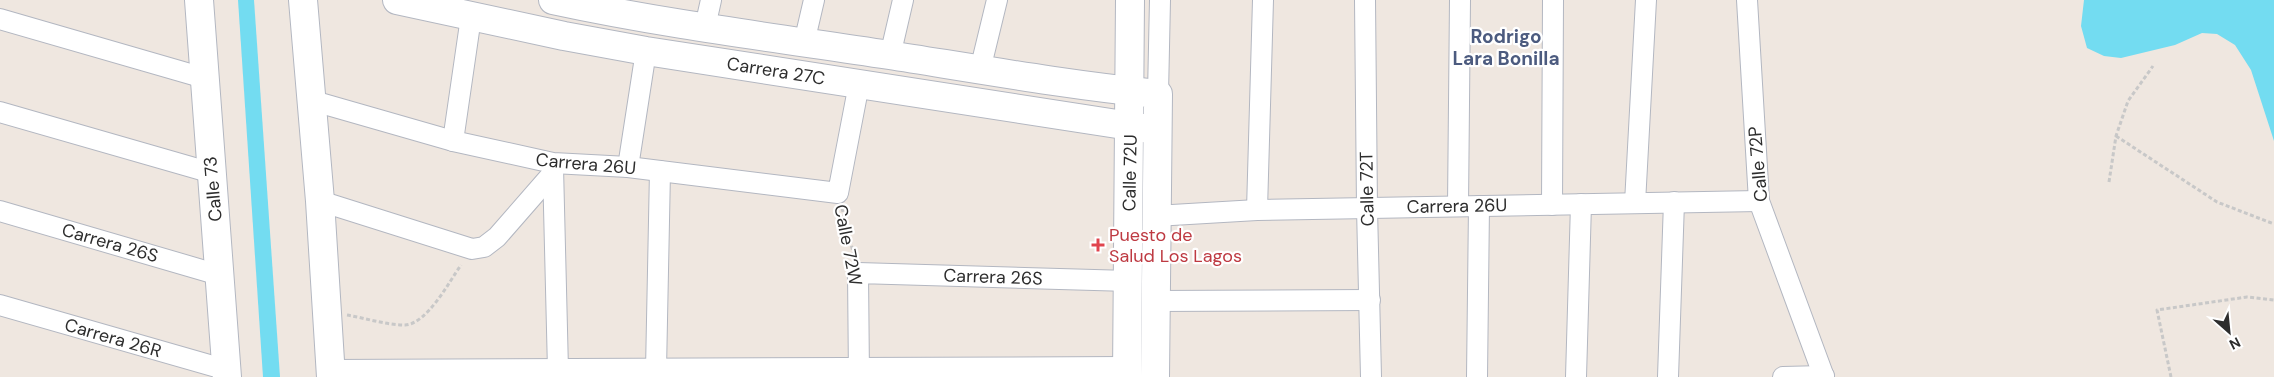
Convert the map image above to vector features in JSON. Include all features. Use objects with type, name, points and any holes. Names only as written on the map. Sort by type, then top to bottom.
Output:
[{"type":"street","name":"Calle 73","points":[[199,0],[227,374]]},
{"type":"street","points":[[303,0],[320,201],[330,374],[656,370],[859,373],[1127,372]]},
{"type":"street","name":"Carrera 27C","points":[[397,0],[471,17],[646,51],[1143,128]]},
{"type":"street","name":"Carrera 27C","points":[[553,0],[610,6],[705,27],[804,43],[980,70],[1158,94]]},
{"type":"street","points":[[705,27],[711,0]]},
{"type":"street","points":[[804,43],[814,0]]},
{"type":"street","points":[[890,56],[903,0]]},
{"type":"street","points":[[980,70],[997,0]]},
{"type":"street","name":"Calle 72U","points":[[1130,0],[1128,91],[1143,128],[1155,216],[1154,377]]},
{"type":"street","name":"Calle 72U","points":[[1127,372],[1129,281],[1143,128],[1158,94],[1160,0]]},
{"type":"street","points":[[1257,210],[1263,0]]},
{"type":"street","name":"Calle 72T","points":[[1365,0],[1371,377]]},
{"type":"street","points":[[1458,206],[1460,0]]},
{"type":"street","points":[[1552,205],[1553,0]]},
{"type":"street","points":[[1635,203],[1646,0]]},
{"type":"street","name":"Calle 72P","points":[[1747,0],[1759,201],[1824,377]]},
{"type":"street","points":[[453,142],[471,17]]},
{"type":"street","points":[[0,18],[204,78]]},
{"type":"street","points":[[628,167],[646,51]]},
{"type":"street","name":"Calle 72W","points":[[838,193],[859,84]]},
{"type":"street","name":"Carrera 26U","points":[[310,100],[553,169],[628,167],[838,193]]},
{"type":"street","points":[[0,112],[212,173]]},
{"type":"street","points":[[320,201],[478,248],[497,238],[553,169]]},
{"type":"street","points":[[553,169],[568,372]]},
{"type":"street","points":[[656,370],[660,171]]},
{"type":"street","name":"Carrera 26U","points":[[1155,216],[1257,210],[1759,201]]},
{"type":"street","points":[[1668,377],[1674,202]]},
{"type":"street","points":[[1576,377],[1581,204]]},
{"type":"street","points":[[1477,377],[1479,206]]},
{"type":"street","name":"Carrera 26S","points":[[0,211],[219,275]]},
{"type":"street","name":"Calle 72W","points":[[858,273],[859,373]]},
{"type":"street","name":"Carrera 26S","points":[[858,273],[1129,281]]},
{"type":"street","points":[[1154,301],[1370,300]]},
{"type":"street","name":"Carrera 26R","points":[[0,305],[227,374]]},
{"type":"street","points":[[1783,377],[1824,377]]},
{"type":"path","points":[[2109,182],[2116,136],[2128,101],[2153,66]]},
{"type":"path","points":[[2116,136],[2217,202],[2274,224]]},
{"type":"path","name":"Calle 72W","points":[[838,193],[858,273]]},
{"type":"path","points":[[327,312],[405,325],[417,322],[426,314],[478,248]]},
{"type":"path","points":[[2171,377],[2157,310],[2247,297],[2274,300]]},
{"type":"water","points":[[238,0],[254,0],[280,377],[263,377]]},
{"type":"water","points":[[2084,0],[2274,0],[2274,141],[2251,70],[2235,45],[2217,34],[2202,33],[2175,45],[2121,58],[2104,56],[2087,48],[2081,26]]},
{"type":"place","name":"Puesto de Salud Los Lagos","points":[[1098,245]]},
{"type":"district","name":"Rodrigo Lara Bonilla","points":[[1506,47]]}]
